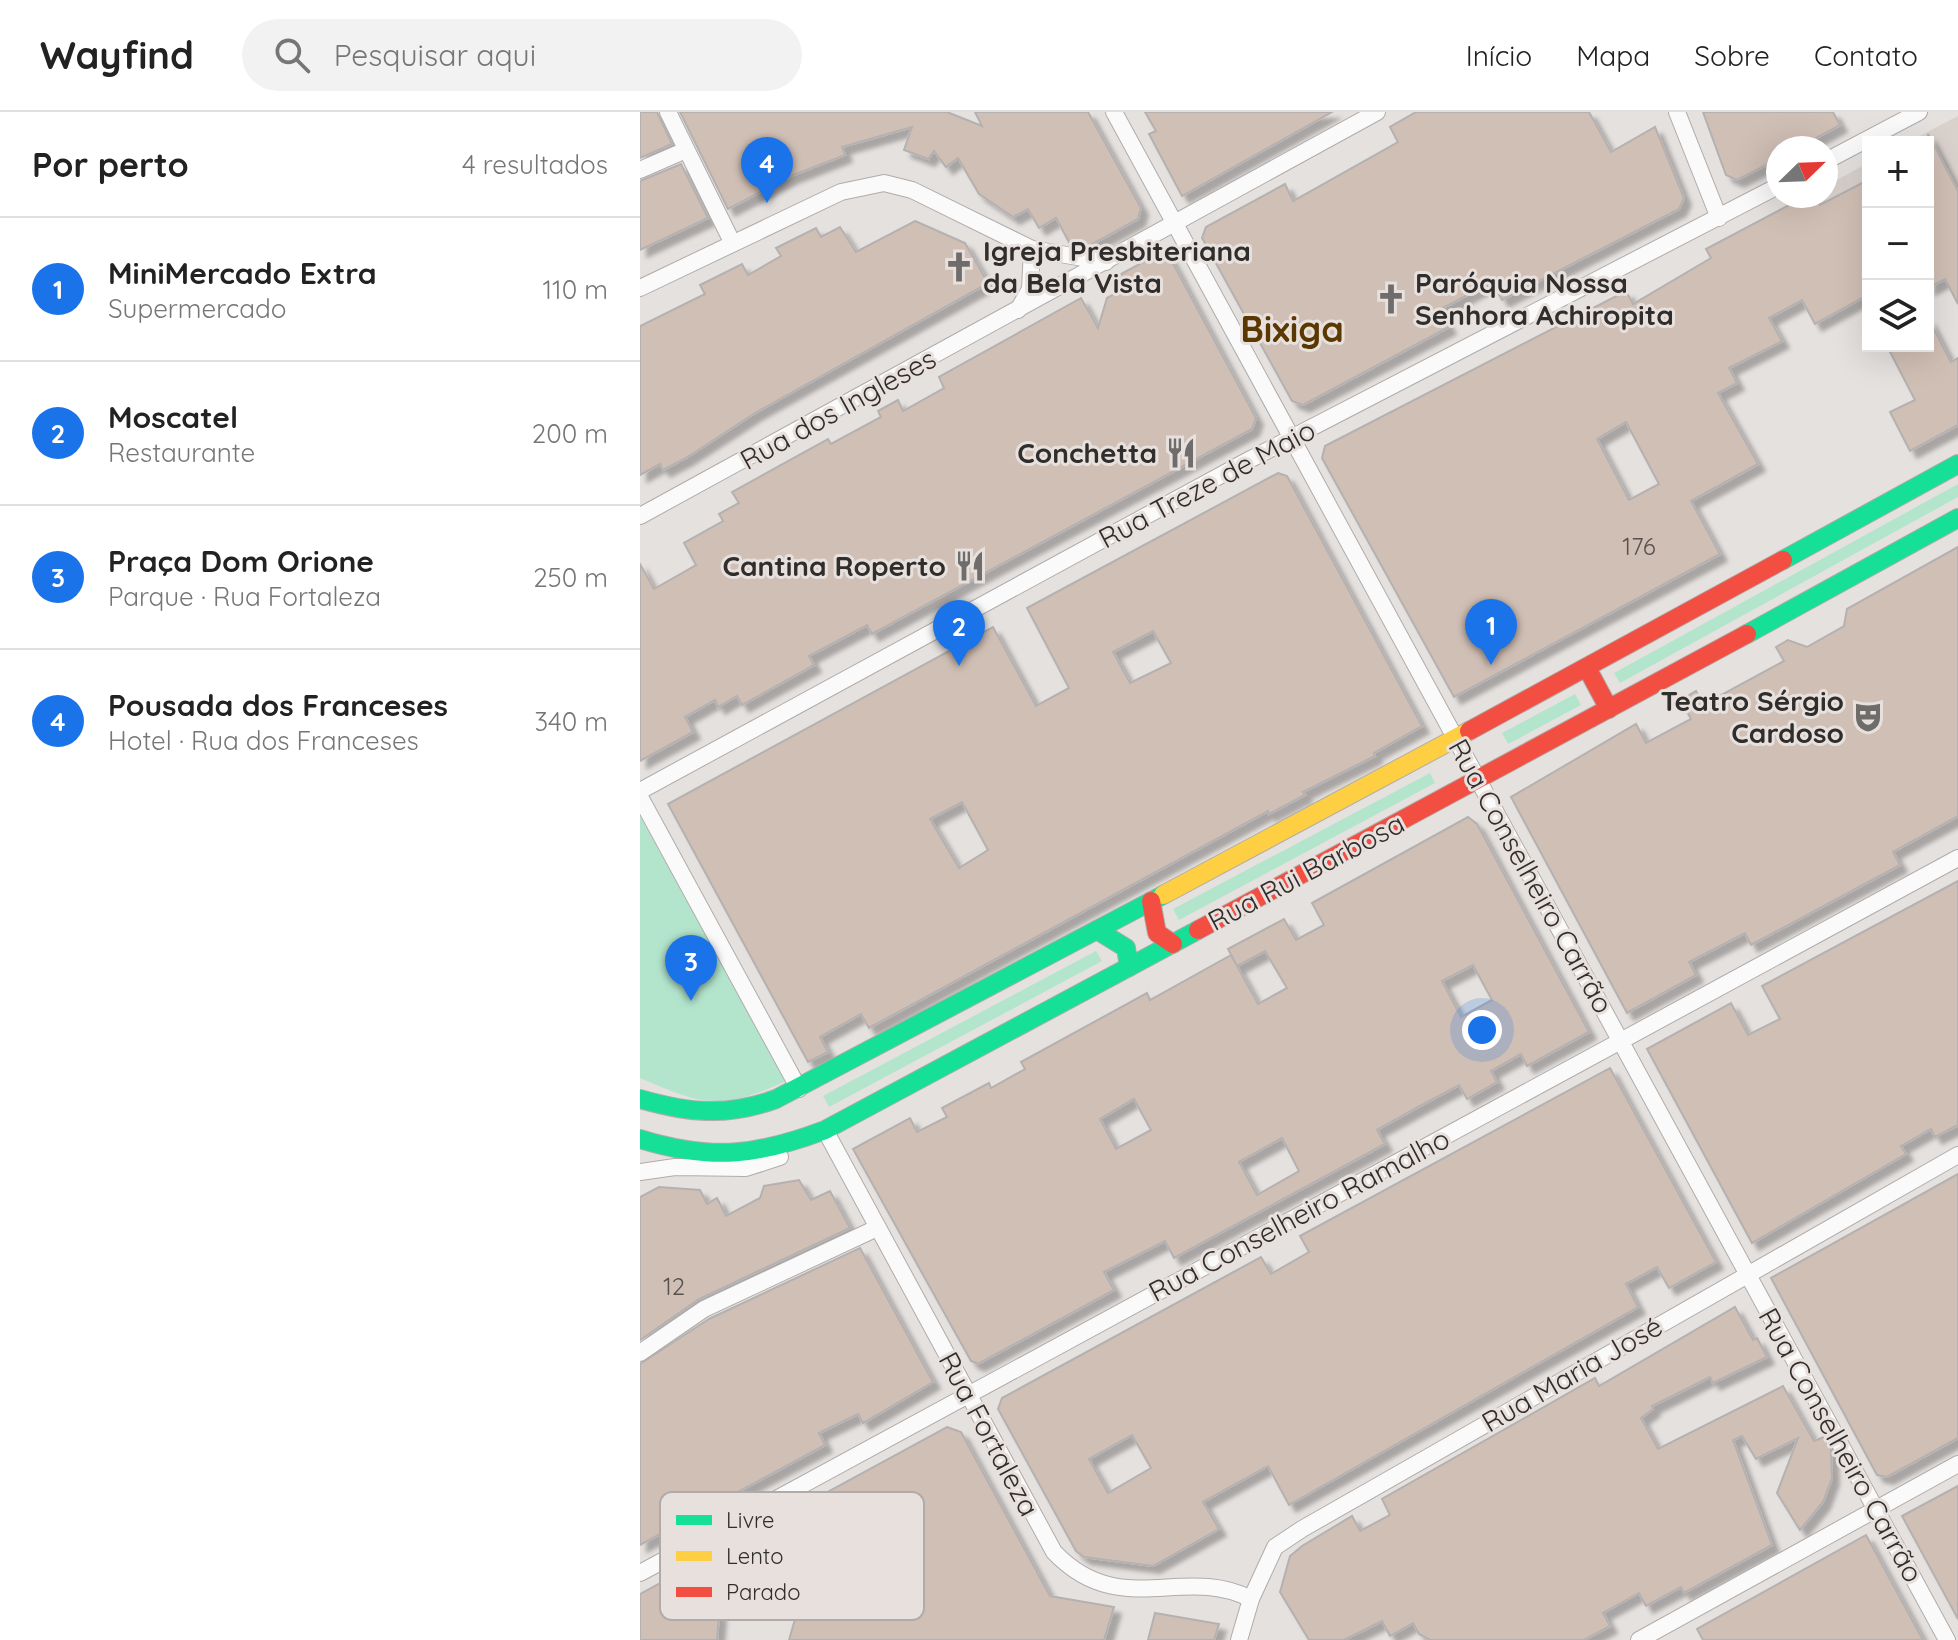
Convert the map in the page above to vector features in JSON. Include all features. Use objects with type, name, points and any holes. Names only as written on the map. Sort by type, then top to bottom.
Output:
[{"type":"main road","name":"Rua Rui Barbosa","points":[[640,1099],[696,1115],[732,1114],[799,1089],[1587,668],[1958,464]]},
{"type":"main road","name":"Rua Rui Barbosa","points":[[799,1140],[825,1130],[1479,780],[1958,518]]},
{"type":"main road","points":[[1587,668],[1609,709]]},
{"type":"main road","points":[[1151,901],[1154,929],[1164,941],[1173,944]]},
{"type":"main road","points":[[1097,930],[1124,945],[1130,952],[1129,967]]},
{"type":"main road","points":[[640,1139],[687,1155],[731,1157],[799,1140]]},
{"type":"street","points":[[668,112],[732,242]]},
{"type":"street","name":"Rua Conselheiro Carrão","points":[[1114,112],[1947,1640]]},
{"type":"street","name":"Rua dos Ingleses","points":[[640,516],[1176,225],[1377,112]]},
{"type":"street","points":[[1677,112],[1719,218]]},
{"type":"street","points":[[1838,155],[1919,112]]},
{"type":"street","points":[[640,170],[686,150]]},
{"type":"street","points":[[640,288],[841,192],[884,183],[912,190],[1032,249],[1106,262]]},
{"type":"street","name":"Rua Treze de Maio","points":[[640,794],[1292,438],[1766,193]]},
{"type":"street","points":[[1018,311],[1030,289],[1032,249]]},
{"type":"street","name":"Rua dos Ingleses","points":[[640,530],[659,506]]},
{"type":"street","points":[[640,794],[799,1089]]},
{"type":"street","name":"Rua Conselheiro Ramalho","points":[[789,1492],[1958,858]]},
{"type":"street","name":"Rua Fortaleza","points":[[825,1130],[1054,1552],[1070,1569],[1090,1580],[1117,1587],[1150,1591],[1215,1586],[1251,1599]]},
{"type":"street","name":"Rua Rui Barbosa","points":[[640,1172],[675,1167],[746,1168],[786,1155],[799,1140]]},
{"type":"street","name":"Rua Maria José","points":[[1239,1640],[1251,1599],[1275,1547],[1958,1155]]},
{"type":"street","points":[[640,1353],[704,1309],[877,1228]]},
{"type":"street","points":[[1639,1640],[1958,1464]]},
{"type":"street","name":"Rua Conselheiro Ramalho","points":[[640,1573],[660,1562]]},
{"type":"shaded area","points":[[1958,116],[1958,248],[1934,163],[1934,136],[1920,136]]},
{"type":"shaded area","points":[[1862,166],[1862,283],[1821,208],[1838,208],[1838,179]]},
{"type":"green space","points":[[1958,484],[1958,497],[1620,683],[1614,673]]},
{"type":"green space","points":[[1575,694],[1581,705],[1508,744],[1502,733]]},
{"type":"green space","points":[[1430,773],[1435,783],[1179,920],[1173,909]]},
{"type":"green space","points":[[640,816],[786,1081],[744,1097],[713,1101],[681,1094],[640,1078]]},
{"type":"green space","points":[[1096,951],[1102,961],[829,1107],[823,1096]]},
{"type":"building","points":[[640,112],[657,112],[672,144],[640,158]]},
{"type":"building","points":[[680,112],[947,112],[982,126],[975,112],[1088,112],[1141,208],[1138,219],[1089,246],[1069,242],[1056,218],[1039,228],[1028,209],[1013,217],[979,194],[958,158],[946,167],[934,151],[928,159],[904,150],[912,127],[842,147],[845,155],[791,176],[728,209]]},
{"type":"building","points":[[1145,112],[1332,112],[1182,196],[1149,134],[1156,131]]},
{"type":"building","points":[[1416,112],[1589,112],[1611,152],[1655,127],[1684,198],[1679,209],[1502,300],[1492,282],[1439,310],[1449,327],[1303,405],[1292,401],[1202,238],[1206,227],[1285,184],[1293,201],[1398,142],[1390,127]]},
{"type":"building","points":[[1703,112],[1833,112],[1840,125],[1820,136],[1766,136],[1766,165],[1737,180],[1726,175]]},
{"type":"building","points":[[1934,145],[1958,191],[1958,304],[1945,279],[1934,285]]},
{"type":"building","points":[[681,164],[708,218],[640,250],[640,181]]},
{"type":"building","points":[[1862,183],[1862,298],[1815,324],[1802,300],[1769,318],[1782,341],[1729,368],[1737,383],[1718,393],[1758,464],[1691,501],[1720,554],[1454,697],[1322,458],[1325,446],[1626,291],[1633,304],[1711,258],[1706,249],[1783,208],[1838,208],[1838,196]],"holes":[[[1626,422],[1659,484],[1629,500],[1597,439]]]},
{"type":"building","points":[[915,221],[965,243],[988,283],[755,413],[686,458],[663,470],[660,464],[640,475],[640,326],[705,294],[700,285],[742,264],[748,275],[781,256],[776,248],[816,228],[821,237],[840,227],[856,252]]},
{"type":"building","points":[[1158,254],[1169,256],[1256,418],[1252,429],[872,634],[867,625],[809,656],[814,665],[742,705],[737,696],[718,707],[715,700],[685,717],[693,732],[640,761],[640,564],[654,589],[696,565],[684,543],[723,521],[719,514],[739,503],[732,492],[828,439],[831,444],[881,417],[878,411],[898,400],[903,411],[944,388],[939,377],[1081,298],[1098,328],[1107,298],[1116,293],[1110,280]]},
{"type":"building","points":[[1934,329],[1951,362],[1958,358],[1958,425],[1910,451],[1890,412],[1915,400],[1890,352],[1934,352]]},
{"type":"building","points":[[1278,473],[1287,476],[1422,726],[1374,753],[1375,756],[1303,792],[1305,795],[1269,814],[1268,811],[869,1028],[861,1014],[820,1037],[828,1052],[808,1062],[668,804],[993,627],[1036,706],[1069,688],[1027,608]],"holes":[[[1153,631],[1171,663],[1130,683],[1113,652]],[[962,802],[988,850],[959,868],[930,819]]]},
{"type":"building","points":[[1958,547],[1958,816],[1893,852],[1900,865],[1751,945],[1745,933],[1689,962],[1696,975],[1627,1013],[1511,797],[1636,724],[1646,743],[1691,719],[1681,700],[1696,691],[1703,705],[1784,661],[1776,647],[1788,640],[1807,647],[1844,626],[1847,609]]},
{"type":"building","points":[[1468,817],[1477,824],[1589,1032],[1527,1066],[1521,1054],[1491,1071],[1497,1082],[1467,1099],[1459,1085],[1418,1107],[1377,1130],[1385,1144],[1174,1258],[1165,1241],[1104,1272],[1114,1290],[978,1364],[971,1361],[853,1149],[910,1118],[917,1132],[947,1117],[942,1108],[989,1083],[991,1088],[1025,1069],[1021,1062],[1147,993],[1150,1000],[1231,955],[1236,963],[1228,949],[1284,919],[1296,940],[1324,925],[1312,903]],"holes":[[[1265,951],[1287,988],[1258,1004],[1237,966]],[[1473,965],[1492,1000],[1461,1017],[1442,981]],[[1134,1099],[1151,1130],[1116,1149],[1100,1119]],[[1282,1138],[1299,1171],[1257,1195],[1239,1162]]]},
{"type":"building","points":[[1958,881],[1958,1125],[1935,1137],[1931,1129],[1901,1146],[1906,1154],[1752,1243],[1647,1049],[1731,1003],[1748,1035],[1780,1019],[1762,986]]},
{"type":"building","points":[[1610,1068],[1716,1262],[1669,1288],[1657,1267],[1626,1284],[1638,1307],[1289,1505],[1268,1466],[1203,1502],[1219,1529],[1153,1566],[1084,1557],[1076,1551],[998,1409],[1002,1398],[1261,1257],[1271,1274],[1309,1252],[1300,1236]],"holes":[[[1132,1435],[1151,1468],[1108,1493],[1089,1459]]]},
{"type":"building","points":[[1958,1174],[1958,1438],[1887,1477],[1877,1475],[1771,1278]]},
{"type":"building","points":[[799,1180],[811,1200],[830,1191],[850,1228],[699,1299],[640,1340],[640,1197],[659,1187],[700,1190],[707,1204],[717,1198],[726,1216],[760,1198],[764,1186]]},
{"type":"building","points":[[860,1248],[933,1382],[863,1423],[858,1414],[819,1433],[825,1445],[738,1492],[660,1492],[660,1534],[640,1545],[640,1364],[709,1319]]},
{"type":"building","points":[[1735,1307],[1753,1340],[1757,1338],[1767,1357],[1713,1383],[1710,1377],[1652,1406],[1653,1409],[1641,1418],[1658,1449],[1783,1386],[1814,1441],[1824,1437],[1831,1450],[1832,1478],[1823,1502],[1800,1530],[1777,1493],[1798,1438],[1756,1459],[1742,1436],[1733,1440],[1772,1545],[1684,1593],[1681,1587],[1646,1606],[1639,1593],[1603,1613],[1610,1626],[1584,1640],[1430,1640],[1419,1634],[1413,1623],[1390,1636],[1382,1621],[1344,1640],[1309,1640],[1280,1592],[1290,1556],[1302,1546],[1352,1516],[1360,1531],[1390,1515],[1382,1499],[1595,1378],[1599,1386]]},
{"type":"building","points":[[947,1427],[961,1432],[1050,1596],[1114,1607],[1104,1640],[789,1640],[795,1620],[924,1620],[924,1492],[828,1492]]},
{"type":"building","points":[[1958,1486],[1958,1619],[1902,1516]]},
{"type":"building","points":[[1866,1535],[1923,1640],[1703,1640],[1697,1629]]},
{"type":"building","points":[[660,1583],[660,1620],[719,1620],[717,1640],[640,1640],[640,1594]]},
{"type":"building","points":[[1155,1613],[1219,1624],[1214,1640],[1148,1640]]},
{"type":"traffic: fast","points":[[1783,560],[1958,464]]},
{"type":"traffic: fast","points":[[1747,634],[1958,518]]},
{"type":"traffic: fast","points":[[640,1099],[708,1111],[741,1109],[776,1099],[1163,895]]},
{"type":"traffic: fast","points":[[1097,930],[1126,948],[1129,967]]},
{"type":"traffic: fast","points":[[640,1139],[690,1151],[734,1152],[777,1145],[825,1130],[1198,930]]},
{"type":"traffic: slow","points":[[1163,895],[1469,731]]},
{"type":"traffic: jam","points":[[1469,731],[1783,560]]},
{"type":"traffic: jam","points":[[1198,930],[1747,634]]},
{"type":"traffic: jam","points":[[1587,668],[1609,709]]},
{"type":"traffic: jam","points":[[1151,901],[1157,933],[1173,944]]},
{"type":"place","name":"Pousada dos Franceses","points":[[767,203]]},
{"type":"place","name":"Igreja Presbiteriana da Bela Vista","points":[[959,267]]},
{"type":"place","name":"Paróquia Nossa Senhora Achiropita","points":[[1391,299]]},
{"type":"place","name":"Conchetta","points":[[1181,453]]},
{"type":"place","name":"Cantina Roperto","points":[[970,566]]},
{"type":"place","name":"MiniMercado Extra","points":[[1491,665]]},
{"type":"place","name":"Moscatel","points":[[959,666]]},
{"type":"place","name":"Teatro Sérgio Cardoso","points":[[1868,717]]},
{"type":"place","name":"Praça Dom Orione","points":[[691,1001]]},
{"type":"district","name":"Bixiga","points":[[1292,329]]}]
